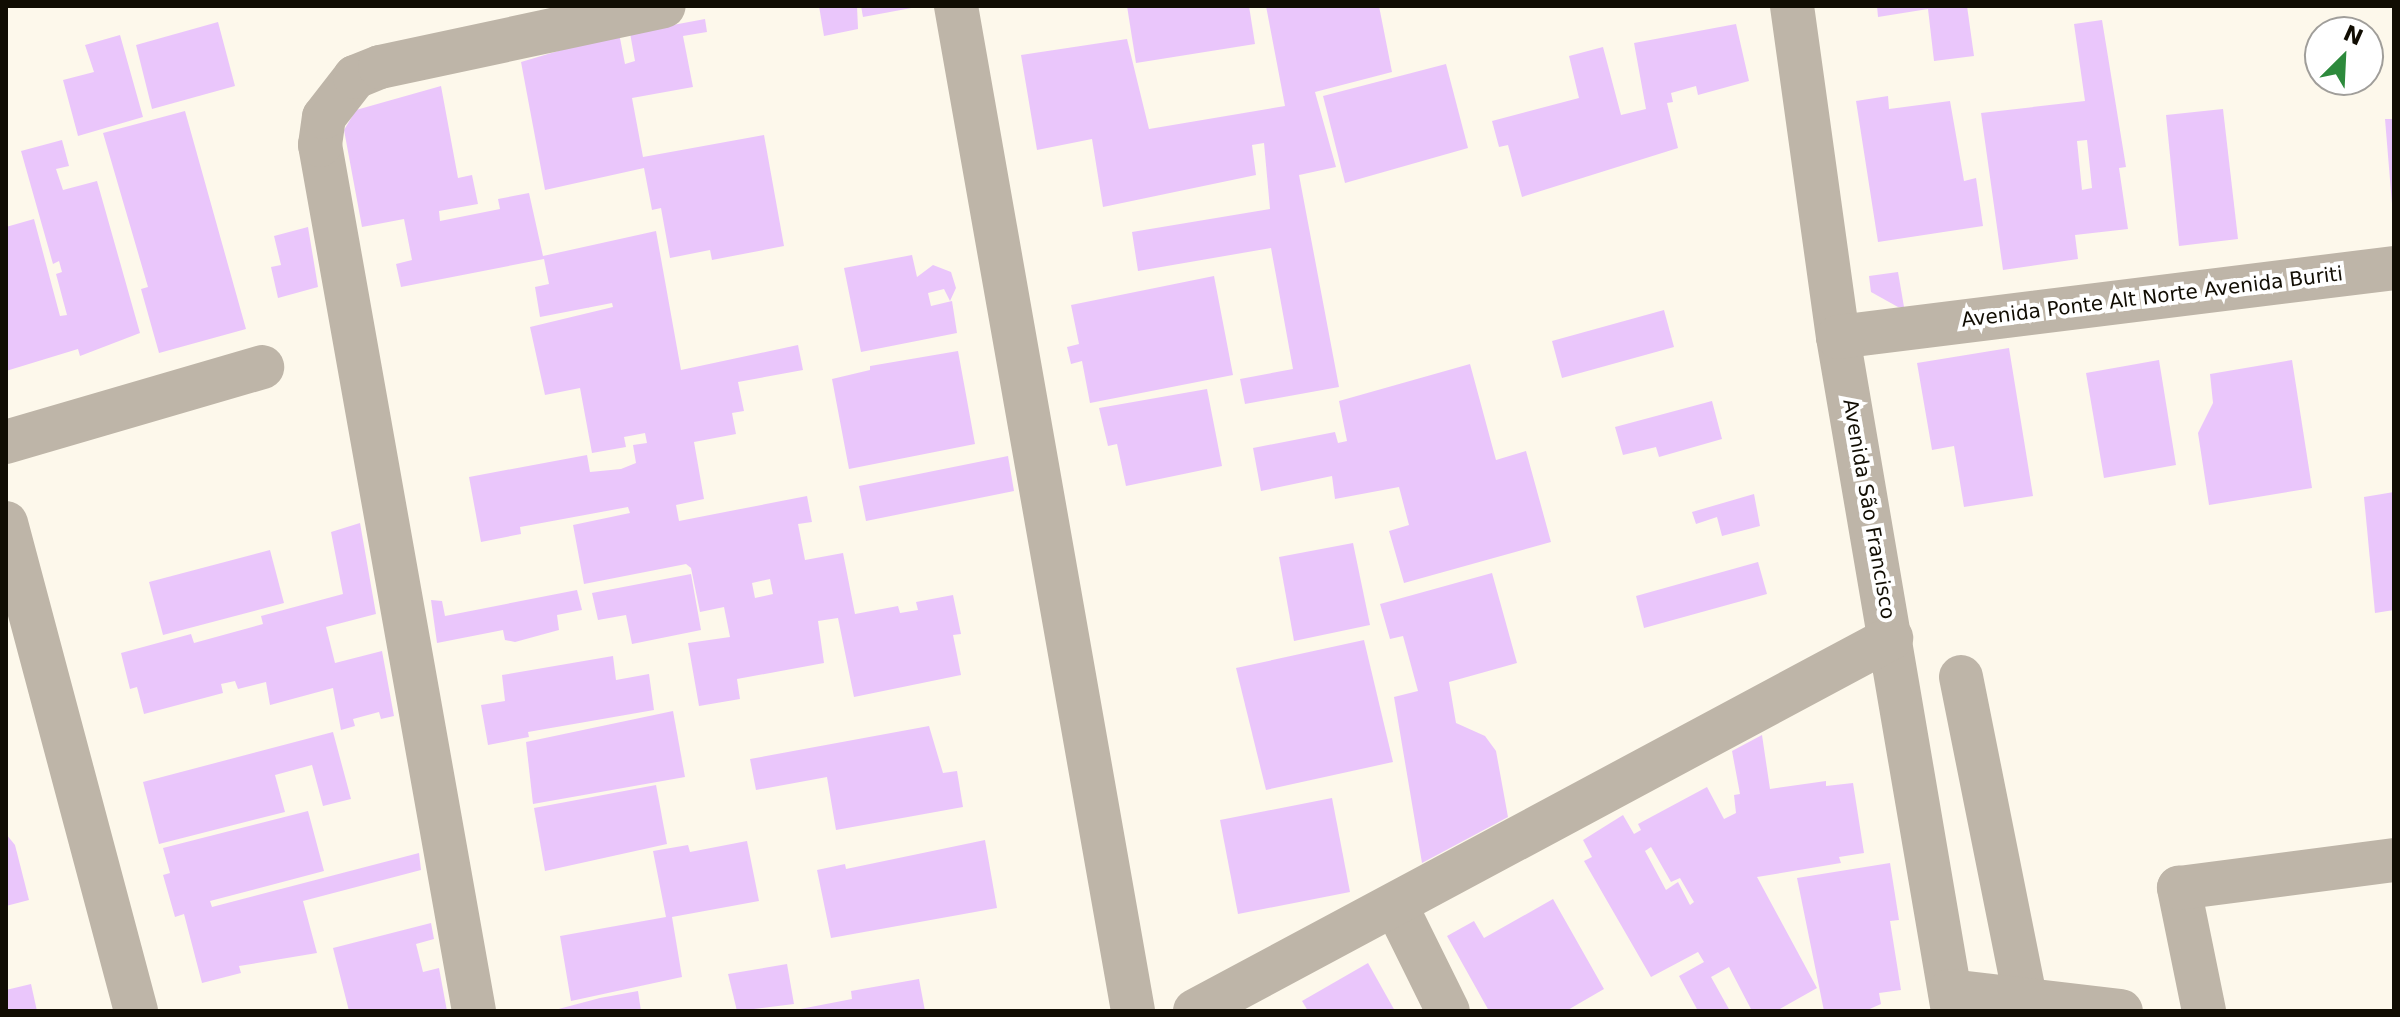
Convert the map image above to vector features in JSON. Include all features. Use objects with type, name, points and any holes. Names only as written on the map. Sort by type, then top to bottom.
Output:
[{"type":"street","points":[[474,1011],[320,145],[324,117],[355,77],[664,6]]},
{"type":"street","points":[[956,6],[1133,1011]]},
{"type":"street","name":"Avenida São Francisco","points":[[1792,6],[1838,337],[1951,1001]]},
{"type":"street","name":"Avenida Ponte Alt Norte Avenida Buriti","points":[[1838,337],[2394,268]]},
{"type":"street","points":[[6,442],[262,367]]},
{"type":"street","points":[[6,523],[136,1011]]},
{"type":"street","points":[[1195,1011],[1891,638]]},
{"type":"street","points":[[1961,677],[2028,1005]]},
{"type":"street","points":[[2204,1011],[2179,888],[2394,860]]},
{"type":"street","points":[[1396,906],[1448,1011]]},
{"type":"street","points":[[1951,1001],[2121,1011]]},
{"type":"building","points":[[819,6],[857,6],[858,29],[824,36]]},
{"type":"building","points":[[861,6],[917,6],[917,7],[863,17]]},
{"type":"building","points":[[1127,6],[1249,6],[1255,44],[1136,63]]},
{"type":"building","points":[[1266,6],[1379,6],[1392,72],[1315,92],[1336,167],[1299,175],[1339,387],[1245,404],[1240,379],[1293,369],[1271,248],[1138,271],[1132,232],[1270,209],[1264,143],[1252,145],[1256,175],[1103,207],[1092,139],[1037,150],[1021,55],[1127,39],[1149,129],[1285,106]]},
{"type":"building","points":[[1877,6],[1967,6],[1974,56],[1934,61],[1928,9],[1878,17]]},
{"type":"building","points":[[705,19],[707,32],[683,36],[693,87],[632,98],[643,157],[764,135],[784,246],[712,260],[710,250],[670,258],[661,208],[652,210],[644,168],[545,190],[521,62],[619,33],[625,64],[635,61],[630,33]]},
{"type":"building","points":[[2102,20],[2126,167],[2119,168],[2128,229],[2075,235],[2078,259],[2003,270],[1981,113],[2085,101],[2074,24]],"holes":[[[2087,140],[2092,188],[2082,190],[2077,141]]]},
{"type":"building","points":[[218,22],[235,86],[152,109],[136,45]]},
{"type":"building","points":[[1736,24],[1749,81],[1698,95],[1696,86],[1671,93],[1673,102],[1667,103],[1678,148],[1522,197],[1508,145],[1499,147],[1492,121],[1579,98],[1569,56],[1603,47],[1621,115],[1646,109],[1634,43]]},
{"type":"building","points":[[120,35],[143,117],[78,136],[63,80],[94,72],[85,45]]},
{"type":"building","points":[[1446,64],[1468,148],[1345,183],[1323,96]]},
{"type":"building","points":[[441,86],[458,178],[472,175],[478,204],[439,211],[440,221],[500,209],[498,199],[529,193],[543,256],[656,231],[681,370],[798,345],[803,370],[738,382],[744,411],[732,413],[736,434],[694,442],[704,499],[676,505],[679,521],[807,496],[812,522],[798,524],[805,560],[843,553],[855,614],[898,606],[900,613],[918,610],[916,602],[953,595],[961,634],[953,635],[961,675],[854,697],[838,618],[818,621],[824,663],[737,679],[740,699],[699,706],[688,643],[730,637],[724,607],[700,612],[691,568],[686,564],[584,584],[573,525],[630,513],[628,507],[520,527],[521,534],[481,542],[469,477],[587,455],[590,472],[621,469],[636,463],[633,445],[647,443],[645,433],[624,437],[626,447],[592,453],[580,388],[545,395],[530,327],[613,307],[612,303],[540,317],[535,287],[549,284],[544,259],[401,287],[396,264],[412,260],[404,219],[362,227],[344,130],[356,110]],"holes":[[[770,579],[773,594],[755,598],[752,583]]]},
{"type":"building","points":[[1888,96],[1889,109],[1950,101],[1964,181],[1976,178],[1983,226],[1878,242],[1856,101]]},
{"type":"building","points":[[2223,109],[2238,239],[2179,246],[2166,115]]},
{"type":"building","points":[[185,111],[246,329],[159,353],[141,289],[148,287],[103,133]]},
{"type":"building","points":[[2385,119],[2394,119],[2394,204],[2392,204]]},
{"type":"building","points":[[62,140],[69,166],[56,169],[63,190],[97,181],[140,333],[80,356],[78,349],[6,371],[6,227],[34,219],[60,316],[67,315],[56,274],[62,272],[59,261],[53,264],[21,151]]},
{"type":"building","points":[[308,227],[318,287],[278,298],[271,267],[281,265],[274,236]]},
{"type":"building","points":[[912,255],[917,277],[933,265],[951,272],[956,288],[950,301],[944,289],[928,293],[931,306],[952,301],[957,333],[861,352],[844,268]]},
{"type":"building","points":[[1898,272],[1904,307],[1898,307],[1871,292],[1869,276]]},
{"type":"building","points":[[1214,276],[1233,375],[1090,403],[1082,361],[1071,364],[1067,347],[1079,344],[1071,305]]},
{"type":"building","points":[[1664,310],[1674,347],[1562,378],[1552,341]]},
{"type":"building","points":[[2009,348],[2033,496],[1964,507],[1954,446],[1932,450],[1917,363]]},
{"type":"building","points":[[958,351],[975,444],[849,469],[832,379],[870,370],[870,366]]},
{"type":"building","points":[[2159,360],[2176,465],[2104,478],[2086,373]]},
{"type":"building","points":[[2292,360],[2312,488],[2209,505],[2198,433],[2213,403],[2210,374]]},
{"type":"building","points":[[1470,364],[1496,460],[1526,451],[1551,542],[1404,583],[1389,531],[1409,525],[1399,487],[1335,499],[1332,476],[1261,491],[1253,448],[1335,432],[1338,443],[1347,441],[1339,401]]},
{"type":"building","points":[[1207,389],[1222,466],[1126,486],[1117,444],[1108,446],[1099,408]]},
{"type":"building","points":[[1712,401],[1722,439],[1659,457],[1656,447],[1623,455],[1615,427]]},
{"type":"building","points":[[1008,456],[1014,491],[866,521],[859,486]]},
{"type":"building","points":[[2394,492],[2394,610],[2375,613],[2364,497]]},
{"type":"building","points":[[1754,494],[1760,526],[1722,536],[1717,517],[1696,524],[1692,512]]},
{"type":"building","points":[[360,523],[376,614],[326,627],[335,663],[382,651],[394,716],[381,719],[379,712],[353,719],[355,726],[341,730],[333,688],[270,705],[266,682],[238,689],[235,681],[221,684],[223,693],[144,714],[137,687],[130,689],[121,653],[191,634],[194,643],[263,624],[261,616],[343,594],[331,532]]},
{"type":"building","points":[[1353,543],[1370,625],[1294,641],[1279,557]]},
{"type":"building","points":[[270,550],[284,603],[163,635],[149,582]]},
{"type":"building","points":[[1758,562],[1767,594],[1644,628],[1636,596]]},
{"type":"building","points":[[1492,573],[1517,663],[1449,682],[1456,723],[1485,736],[1496,751],[1508,817],[1422,863],[1394,697],[1418,691],[1403,636],[1390,639],[1380,604]]},
{"type":"building","points":[[691,574],[701,630],[632,644],[626,615],[598,620],[592,593]]},
{"type":"building","points":[[577,590],[582,610],[557,615],[559,630],[515,642],[505,640],[503,630],[437,643],[431,600],[442,601],[445,616]]},
{"type":"building","points":[[1364,640],[1393,762],[1266,790],[1236,668]]},
{"type":"building","points":[[613,656],[616,680],[649,674],[654,710],[528,732],[529,737],[488,745],[481,705],[505,701],[502,675]]},
{"type":"building","points":[[673,711],[685,777],[533,804],[526,742]]},
{"type":"building","points":[[929,726],[943,773],[957,771],[963,807],[836,830],[827,777],[756,790],[750,759]]},
{"type":"building","points":[[333,732],[351,799],[323,806],[312,765],[275,775],[285,812],[159,844],[143,782]]},
{"type":"building","points":[[1762,735],[1770,789],[1826,781],[1826,786],[1853,783],[1864,853],[1839,857],[1841,863],[1757,877],[1817,988],[1776,1011],[1752,1011],[1729,967],[1711,977],[1730,1011],[1698,1011],[1679,976],[1704,962],[1698,952],[1651,977],[1584,861],[1592,857],[1583,840],[1623,815],[1634,834],[1641,830],[1638,824],[1707,787],[1724,819],[1736,813],[1734,795],[1740,794],[1732,751]],"holes":[[[1651,847],[1671,882],[1680,878],[1694,902],[1690,905],[1678,882],[1666,890],[1645,851]]]},
{"type":"building","points":[[656,785],[667,844],[545,871],[534,808]]},
{"type":"building","points":[[1332,798],[1350,892],[1238,914],[1220,820]]},
{"type":"building","points":[[308,811],[324,871],[210,901],[212,907],[419,853],[421,870],[303,901],[317,953],[239,966],[241,973],[202,983],[184,914],[175,917],[163,875],[170,873],[163,848]]},
{"type":"building","points":[[6,834],[15,845],[29,900],[6,906]]},
{"type":"building","points":[[985,840],[997,908],[831,938],[817,870],[845,864],[846,869]]},
{"type":"building","points":[[747,841],[759,901],[672,917],[682,977],[571,1001],[560,936],[666,917],[653,851],[688,845],[690,852]]},
{"type":"building","points":[[1890,863],[1899,920],[1890,921],[1901,990],[1879,993],[1881,1004],[1865,1011],[1824,1011],[1797,878]]},
{"type":"building","points":[[1553,899],[1604,989],[1566,1011],[1489,1011],[1447,936],[1474,921],[1484,938]]},
{"type":"building","points":[[431,923],[434,939],[416,944],[423,972],[439,968],[447,1011],[349,1011],[333,948]]},
{"type":"building","points":[[1368,963],[1395,1011],[1308,1011],[1302,1001]]},
{"type":"building","points":[[787,964],[794,1004],[737,1011],[728,974]]},
{"type":"building","points":[[919,979],[925,1011],[790,1011],[852,999],[851,991]]},
{"type":"building","points":[[31,984],[37,1011],[6,1011],[6,990]]},
{"type":"building","points":[[638,991],[641,1011],[551,1011],[600,998]]}]
